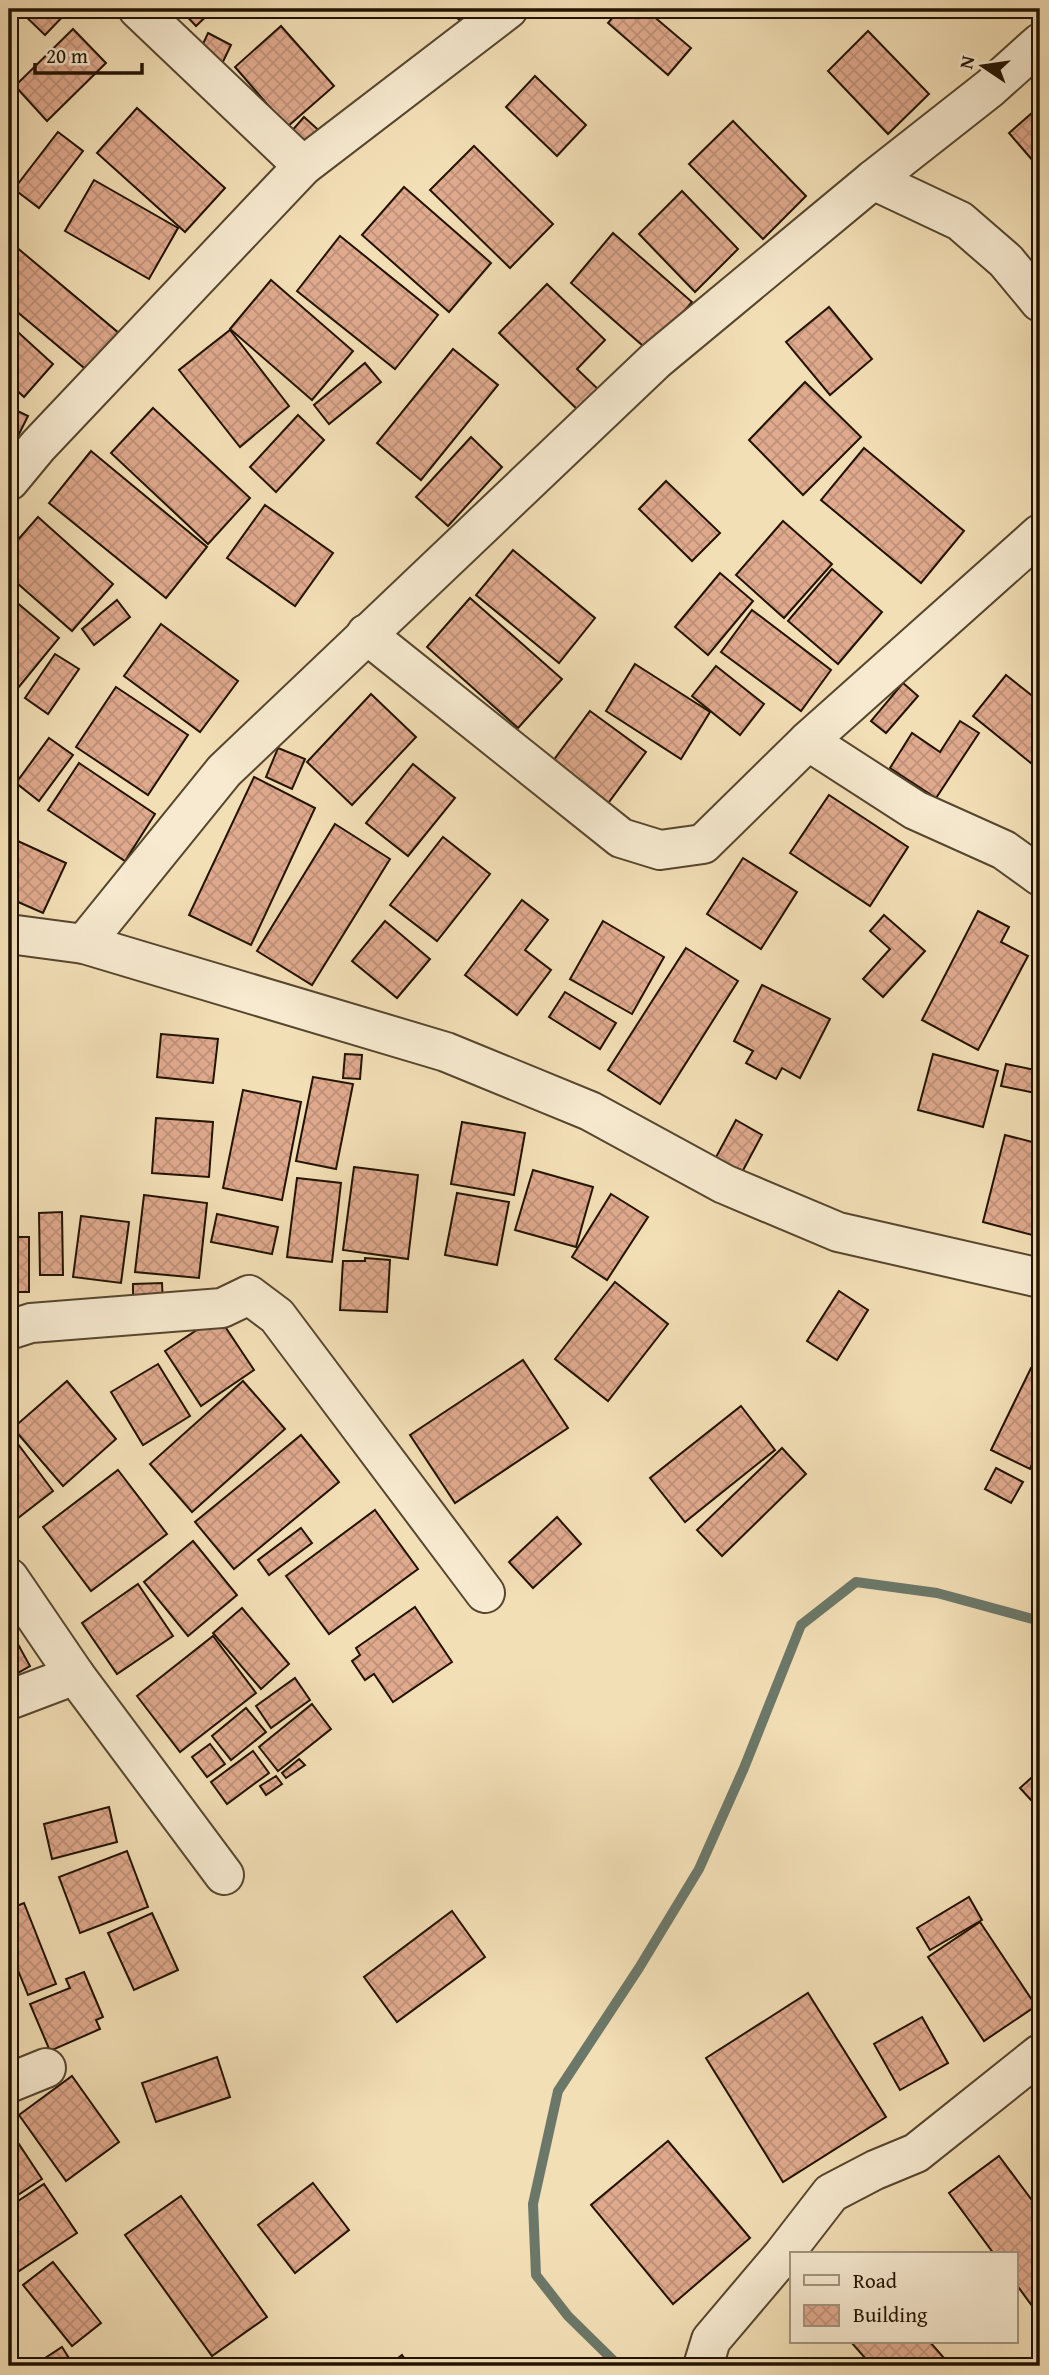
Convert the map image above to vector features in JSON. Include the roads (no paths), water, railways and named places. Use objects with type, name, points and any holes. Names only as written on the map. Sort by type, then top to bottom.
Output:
[{"type":"street","points":[[138,9],[303,166]]},
{"type":"street","points":[[9,481],[38,446],[303,166],[508,9]]},
{"type":"street","points":[[84,944],[224,771],[656,360],[873,180],[990,88],[1040,43]]},
{"type":"street","points":[[873,180],[960,221],[1006,261],[1040,302]]},
{"type":"street","points":[[366,634],[621,838],[660,850],[703,844],[808,741],[1040,534]]},
{"type":"street","points":[[808,741],[915,810],[1004,850],[1040,876]]},
{"type":"street","points":[[9,934],[84,944],[446,1052],[590,1111],[724,1184],[838,1232],[1040,1278]]},
{"type":"street","points":[[9,1330],[31,1323],[222,1308],[250,1296],[277,1316],[485,1593]]},
{"type":"street","points":[[9,1578],[75,1675],[224,1875]]},
{"type":"street","points":[[9,1700],[75,1675]]},
{"type":"street","points":[[703,2366],[711,2340],[797,2238],[831,2193],[916,2153],[1040,2054]]},
{"type":"street","points":[[9,2083],[46,2068]]},
{"type":"waterway","points":[[619,2366],[568,2316],[536,2275],[533,2204],[558,2091],[639,1968],[699,1869],[744,1768],[801,1625],[856,1582],[937,1593],[1040,1621]]}]
